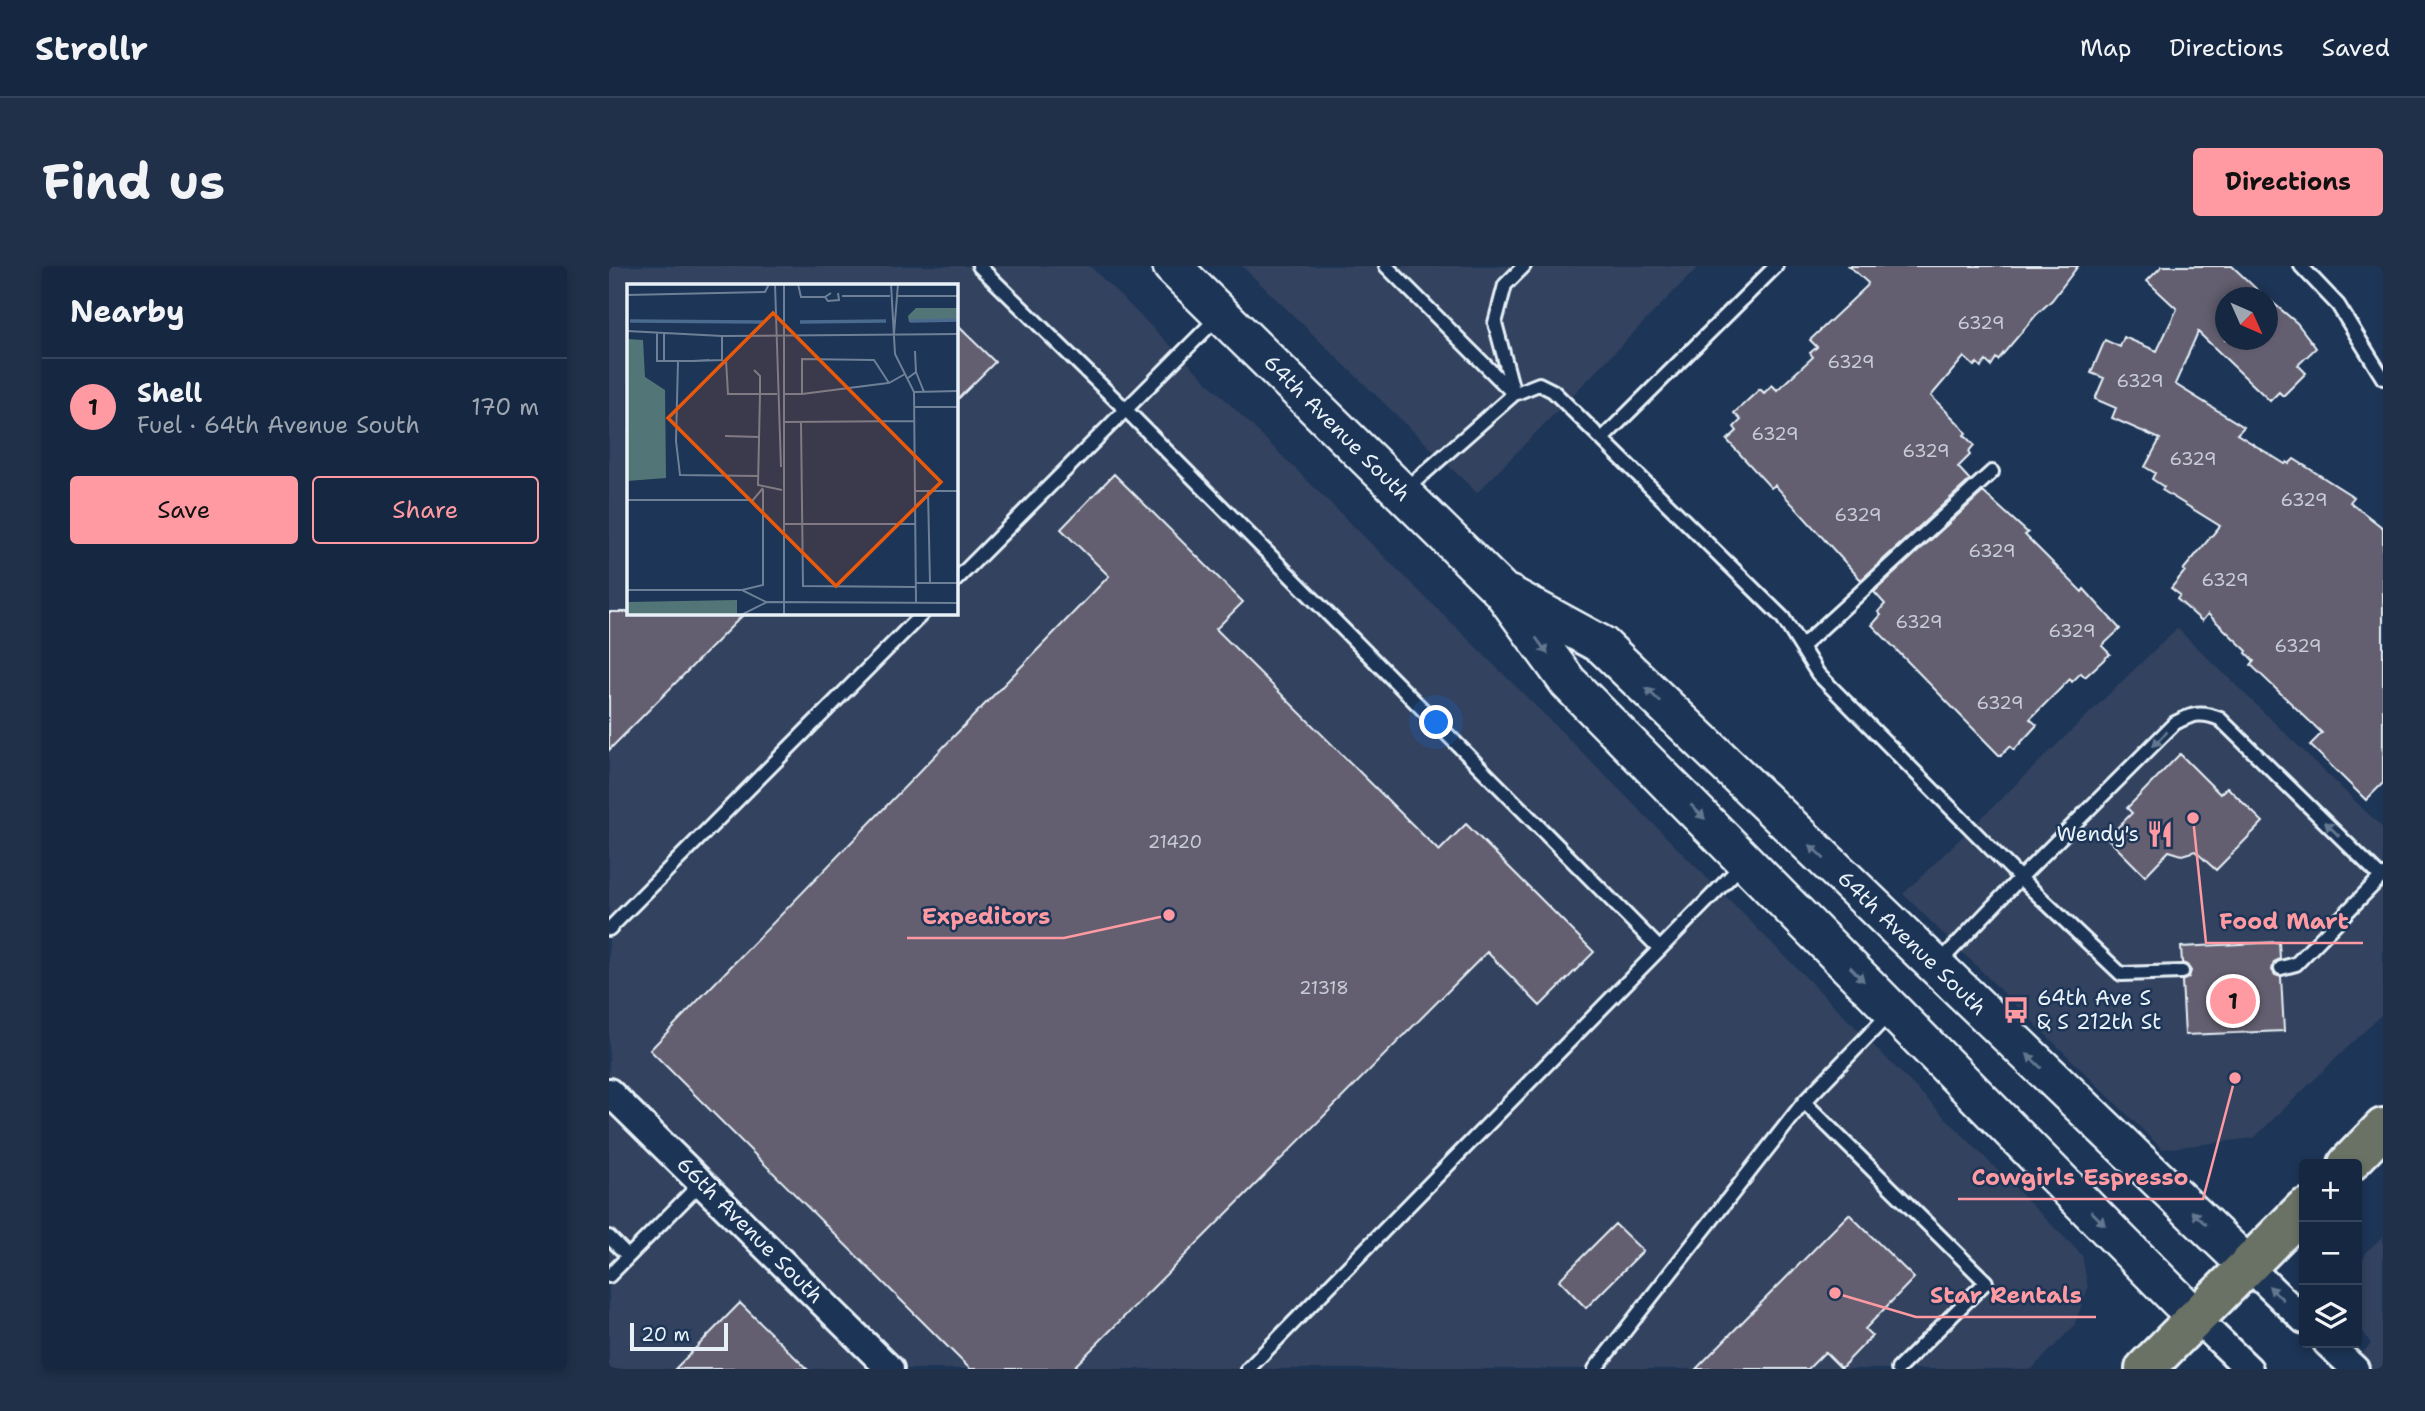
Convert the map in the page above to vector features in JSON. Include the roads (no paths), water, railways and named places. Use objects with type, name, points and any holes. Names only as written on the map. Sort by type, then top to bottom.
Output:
[{"type":"main road","points":[[2353,1159],[2383,1128]]},
{"type":"main road","points":[[2145,1369],[2299,1214]]},
{"type":"street","name":"64th Avenue South","points":[[1172,266],[1502,591],[1568,682],[2249,1369]]},
{"type":"street","name":"64th Avenue South","points":[[1502,591],[1602,645],[2299,1316]]},
{"type":"street","name":"66th Avenue South","points":[[609,1092],[890,1369]]},
{"type":"street","points":[[2332,1348],[2355,1369]]},
{"type":"lane","points":[[979,266],[1126,410],[1660,949]]},
{"type":"lane","points":[[1386,266],[1514,394]]},
{"type":"lane","points":[[1514,394],[1495,323],[1505,285],[1524,266]]},
{"type":"lane","points":[[1603,438],[1776,266]]},
{"type":"lane","points":[[2301,266],[2338,305],[2383,378]]},
{"type":"lane","points":[[957,579],[1221,314]]},
{"type":"lane","points":[[1402,492],[1514,394],[1539,384],[1553,391],[1783,618],[1818,674],[2020,878],[2121,974],[2182,972]]},
{"type":"lane","points":[[1801,647],[1992,472]]},
{"type":"lane","points":[[609,929],[922,614]]},
{"type":"lane","points":[[1936,966],[2175,723],[2193,714],[2208,714],[2220,719],[2382,876],[2296,964],[2281,968]]},
{"type":"lane","points":[[1248,1369],[1747,861]]},
{"type":"lane","points":[[1594,1369],[1804,1102],[1893,1010]]},
{"type":"lane","points":[[1804,1102],[1986,1282],[1898,1369]]},
{"type":"lane","points":[[609,1276],[701,1183]]},
{"type":"lane","points":[[609,1237],[628,1256]]},
{"type":"place","name":"Food Mart","points":[[2193,818]]},
{"type":"place","name":"Wendy's","points":[[2160,834]]},
{"type":"place","name":"Expeditors","points":[[1169,915]]},
{"type":"place","name":"Shell","points":[[2233,1001]]},
{"type":"place","name":"64th Ave S & S 212th St","points":[[2016,1010]]},
{"type":"place","name":"Cowgirls Espresso","points":[[2235,1078]]},
{"type":"place","name":"Star Rentals","points":[[1835,1293]]}]
